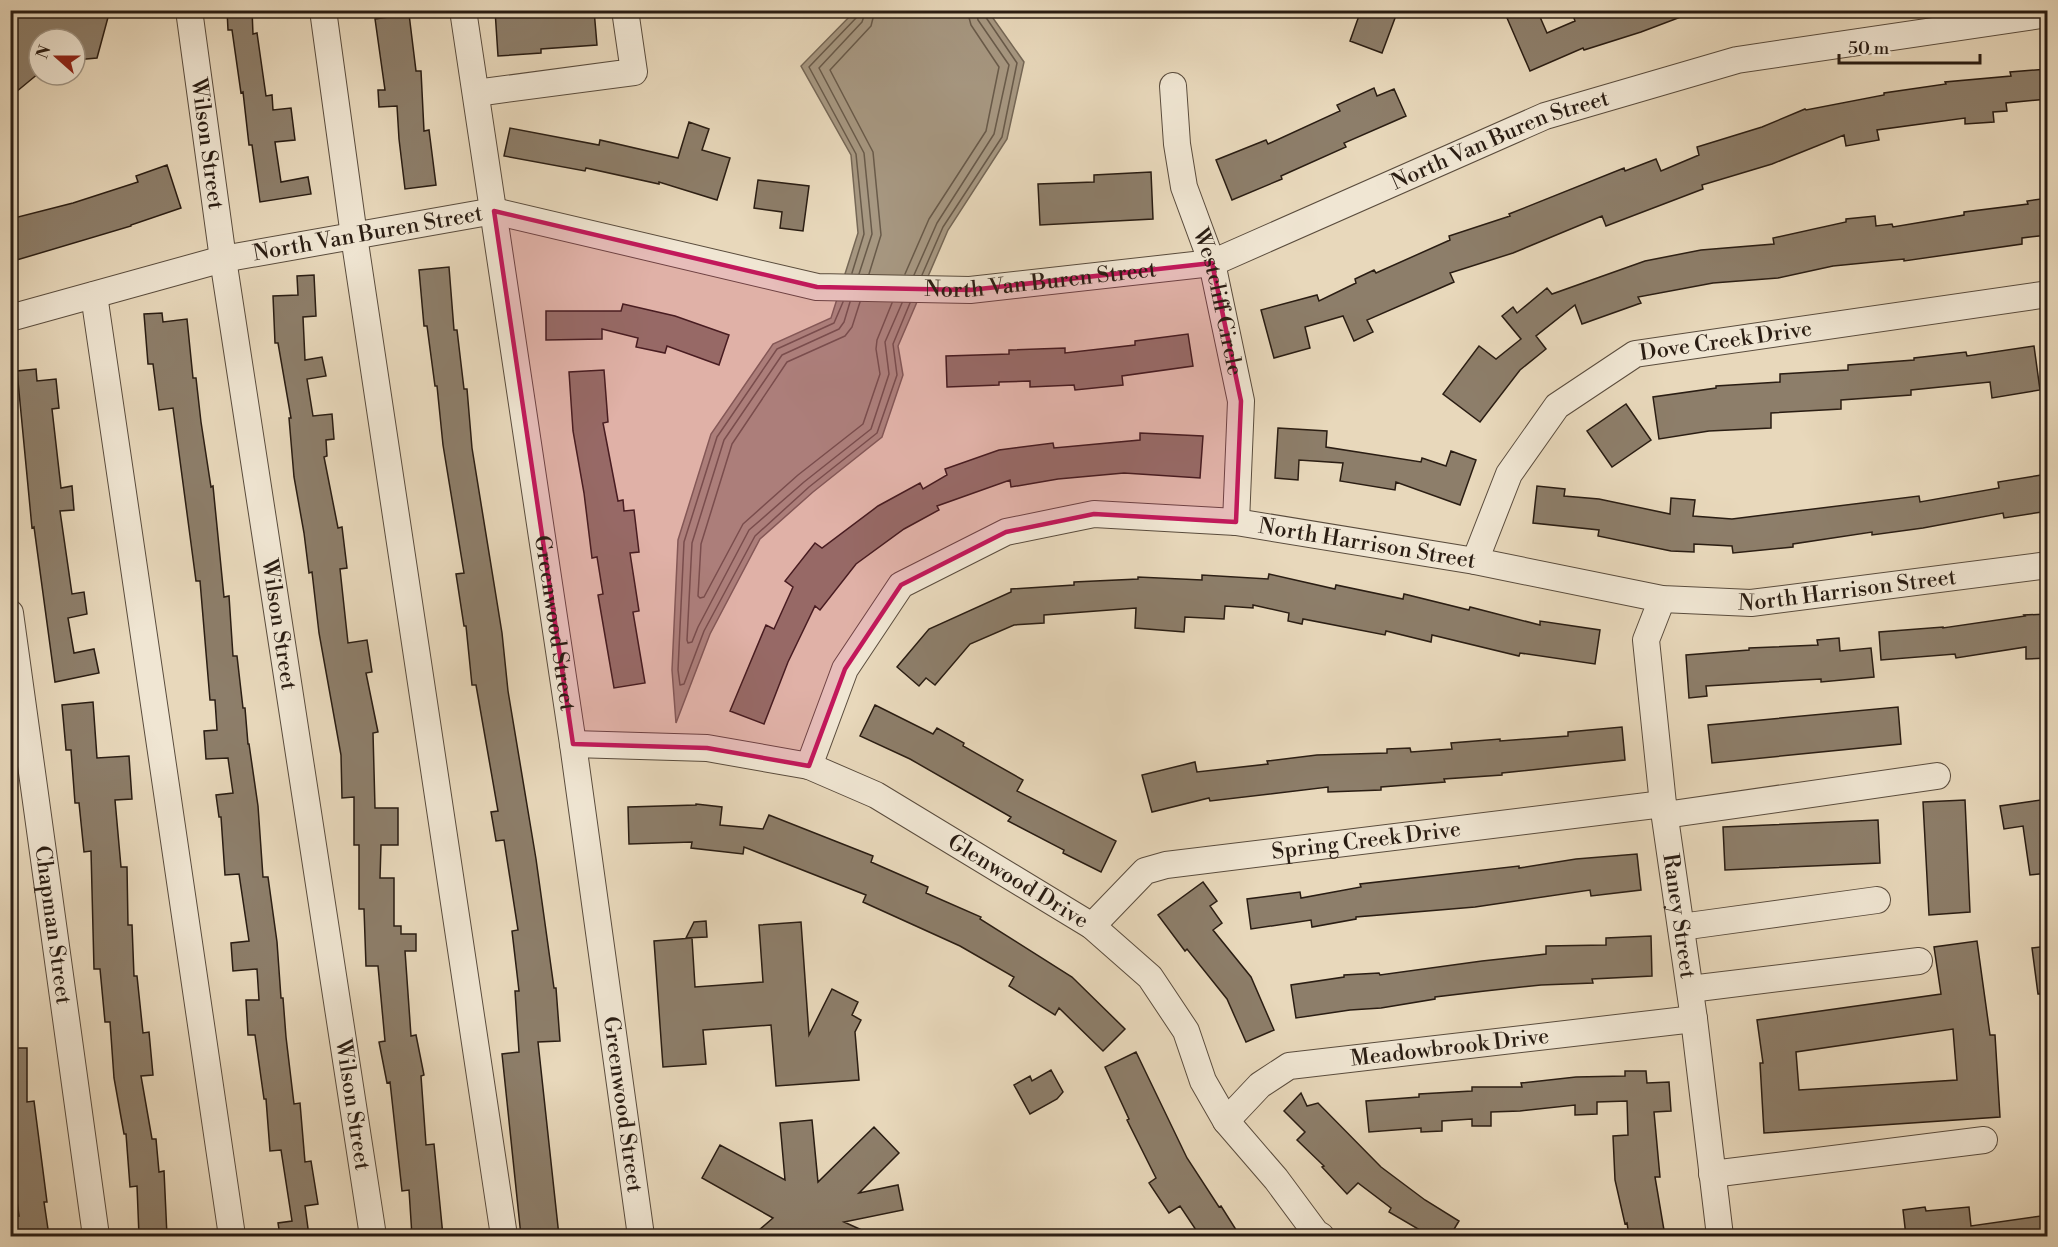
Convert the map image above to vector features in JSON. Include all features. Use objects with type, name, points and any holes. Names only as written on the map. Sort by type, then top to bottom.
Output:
[{"type":"street","name":"Wilson Street","points":[[189,10],[223,259],[373,1236]]},
{"type":"street","points":[[323,10],[354,236],[504,1236]]},
{"type":"street","name":"Greenwood Street","points":[[463,10],[573,744],[641,1236]]},
{"type":"street","points":[[476,93],[634,72],[625,10]]},
{"type":"street","name":"North Van Buren Street","points":[[10,318],[223,259],[494,211],[817,287],[970,290],[1212,263],[1545,116],[1737,60],[2048,14]]},
{"type":"street","name":"Westcliff Circle","points":[[1173,86],[1177,144],[1185,188],[1212,263],[1241,401],[1236,522]]},
{"type":"street","name":"Dove Creek Drive","points":[[1475,561],[1509,474],[1557,406],[1635,354],[2048,294]]},
{"type":"street","points":[[94,295],[232,1236]]},
{"type":"street","name":"North Harrison Street","points":[[809,766],[845,669],[901,585],[1006,532],[1094,514],[1236,522],[1475,561],[1662,599],[1751,603],[2048,565]]},
{"type":"street","name":"Raney Street","points":[[1662,599],[1647,640],[1664,809],[1694,1019],[1719,1236]]},
{"type":"street","name":"Chapman Street","points":[[10,613],[96,1236]]},
{"type":"street","name":"Glenwood Drive","points":[[573,744],[707,748],[809,766],[876,795],[1092,926],[1150,977],[1186,1031],[1203,1081],[1226,1121],[1276,1179],[1316,1233],[1321,1236]]},
{"type":"street","name":"Spring Creek Drive","points":[[1092,926],[1145,871],[1166,865],[1937,776]]},
{"type":"street","points":[[1681,927],[1877,900]]},
{"type":"street","points":[[1690,989],[1919,961]]},
{"type":"street","name":"Meadowbrook Drive","points":[[1226,1121],[1260,1085],[1290,1066],[1694,1019]]},
{"type":"street","points":[[1712,1174],[1984,1140]]},
{"type":"highlighted area","points":[[494,211],[817,287],[970,290],[1212,263],[1241,401],[1236,522],[1094,514],[1006,532],[901,585],[845,669],[809,766],[707,748],[573,744]]},
{"type":"water","points":[[855,11],[988,11],[1024,62],[1007,139],[948,230],[898,346],[903,375],[882,437],[813,492],[760,539],[710,634],[676,723],[672,670],[678,540],[711,434],[773,344],[831,318],[858,233],[851,155],[801,66]]},
{"type":"building","points":[[10,10],[110,10],[97,58],[87,59],[87,27],[27,27],[27,83],[10,97]]},
{"type":"building","points":[[227,10],[252,10],[253,34],[257,33],[266,96],[272,95],[273,110],[291,108],[295,140],[275,142],[281,182],[308,177],[311,194],[260,202],[232,30],[228,30]]},
{"type":"building","points":[[495,10],[594,10],[597,45],[541,49],[541,53],[498,56]]},
{"type":"building","points":[[1361,10],[1398,10],[1382,53],[1350,41]]},
{"type":"building","points":[[1526,10],[1537,10],[1547,33],[1575,21],[1571,10],[1694,10],[1694,12],[1641,32],[1584,50],[1583,48],[1530,71],[1507,18]]},
{"type":"building","points":[[409,14],[416,71],[421,71],[424,131],[429,130],[436,185],[405,189],[397,106],[379,107],[378,90],[385,90],[375,19]]},
{"type":"building","points":[[2048,69],[2048,99],[2006,103],[2007,111],[1993,112],[1994,122],[1965,124],[1965,118],[1877,130],[1879,140],[1846,146],[1844,135],[1772,164],[1702,185],[1703,189],[1606,226],[1602,216],[1513,253],[1450,273],[1454,282],[1367,320],[1373,332],[1354,341],[1343,316],[1305,327],[1310,348],[1274,358],[1261,310],[1317,295],[1319,301],[1356,283],[1355,279],[1374,270],[1376,273],[1450,240],[1449,236],[1510,216],[1509,214],[1624,168],[1625,171],[1656,159],[1661,171],[1699,155],[1697,147],[1762,127],[1805,109],[1884,95],[1884,93],[1946,84],[1945,82],[2011,76],[2010,72]]},
{"type":"building","points":[[1374,88],[1377,96],[1394,89],[1406,116],[1344,143],[1346,147],[1281,176],[1282,179],[1232,200],[1216,160],[1266,140],[1268,144],[1340,111],[1337,105]]},
{"type":"building","points":[[689,122],[709,129],[702,150],[730,158],[717,200],[659,182],[659,184],[586,168],[585,171],[504,156],[510,128],[599,145],[600,140],[678,158]]},
{"type":"building","points":[[167,165],[181,208],[131,226],[10,262],[10,219],[73,203],[138,182],[136,176]]},
{"type":"building","points":[[1151,172],[1153,219],[1040,225],[1038,184],[1094,182],[1094,175]]},
{"type":"building","points":[[758,180],[809,186],[803,231],[780,228],[782,212],[754,208]]},
{"type":"building","points":[[2048,198],[2048,235],[2022,238],[2022,244],[1904,261],[1904,259],[1833,266],[1778,278],[1713,283],[1638,297],[1641,303],[1582,324],[1575,305],[1536,336],[1546,349],[1520,370],[1480,422],[1443,394],[1479,346],[1496,359],[1521,339],[1502,316],[1513,307],[1517,313],[1547,288],[1552,294],[1645,261],[1701,250],[1774,244],[1773,238],[1846,222],[1846,219],[1875,216],[1876,226],[1892,224],[1893,227],[1964,215],[1964,212],[2028,204],[2027,201]]},
{"type":"building","points":[[449,267],[454,330],[457,330],[464,389],[467,389],[472,448],[502,633],[508,691],[536,859],[554,988],[556,988],[560,1041],[538,1042],[559,1236],[521,1236],[502,1054],[519,1052],[515,991],[519,991],[512,931],[518,930],[504,840],[496,841],[491,812],[498,811],[476,685],[472,685],[466,626],[464,626],[456,574],[464,573],[443,445],[437,386],[435,386],[427,326],[424,326],[419,270]]},
{"type":"building","points":[[314,275],[316,316],[303,317],[305,360],[322,357],[326,376],[307,379],[313,416],[332,414],[334,439],[326,440],[327,456],[324,457],[338,528],[342,527],[347,568],[340,569],[348,643],[367,640],[372,672],[366,673],[378,732],[373,733],[375,808],[398,808],[398,845],[381,845],[380,878],[394,878],[394,926],[401,926],[401,934],[416,934],[416,951],[405,951],[411,1036],[416,1035],[424,1075],[421,1076],[426,1145],[434,1144],[443,1236],[412,1236],[409,1190],[402,1191],[390,1082],[387,1083],[379,1042],[385,1041],[378,966],[366,966],[364,909],[359,909],[359,845],[354,845],[354,797],[342,798],[341,755],[319,633],[312,572],[309,573],[294,477],[289,418],[291,418],[278,343],[275,343],[273,296],[298,295],[297,276]]},
{"type":"building","points":[[623,304],[675,316],[729,335],[719,365],[667,346],[665,353],[636,347],[638,338],[602,329],[602,339],[546,340],[546,311],[621,311]]},
{"type":"building","points":[[162,313],[163,322],[187,319],[193,378],[196,378],[211,487],[213,486],[224,597],[229,596],[233,656],[237,656],[243,708],[245,708],[258,806],[263,877],[268,877],[277,942],[281,998],[283,998],[294,1104],[300,1103],[305,1162],[311,1161],[318,1204],[305,1206],[309,1236],[280,1236],[278,1223],[292,1221],[281,1150],[270,1151],[266,1099],[264,1099],[255,1035],[248,1035],[246,1000],[259,1000],[257,969],[233,971],[231,943],[249,941],[239,874],[225,875],[221,817],[219,817],[216,795],[233,793],[228,758],[206,759],[204,731],[217,730],[215,700],[210,700],[200,581],[196,581],[173,408],[159,410],[153,364],[148,364],[144,314]]},
{"type":"building","points":[[1188,334],[1193,366],[1122,376],[1123,385],[1075,390],[1074,385],[1030,387],[1030,381],[947,387],[946,356],[1009,354],[1009,350],[1065,348],[1065,353],[1135,345],[1135,341]]},
{"type":"building","points":[[2034,346],[2040,390],[1992,398],[1990,382],[1911,390],[1911,395],[1841,400],[1841,409],[1771,413],[1771,428],[1709,431],[1659,439],[1653,397],[1716,388],[1716,386],[1780,382],[1780,374],[1848,370],[1848,365],[1914,360],[1914,358],[1966,352],[1967,356]]},
{"type":"building","points":[[36,369],[37,381],[56,379],[59,408],[52,409],[61,488],[72,486],[74,510],[60,511],[72,594],[84,592],[87,614],[68,618],[74,653],[94,649],[99,673],[55,682],[34,527],[32,528],[17,371]]},
{"type":"building","points":[[604,370],[608,422],[603,423],[618,501],[623,500],[624,511],[634,510],[639,552],[630,553],[639,611],[633,612],[645,683],[614,688],[598,595],[603,594],[597,557],[592,558],[573,431],[569,372]]},
{"type":"building","points":[[1626,404],[1651,440],[1612,467],[1587,431]]},
{"type":"building","points":[[1278,428],[1327,431],[1326,447],[1421,462],[1422,458],[1446,466],[1451,451],[1476,460],[1460,505],[1396,482],[1395,490],[1340,481],[1343,463],[1299,460],[1298,480],[1275,478]]},
{"type":"building","points":[[1140,433],[1203,436],[1200,478],[1124,473],[1058,479],[1011,487],[1010,480],[937,506],[939,510],[904,529],[856,564],[820,610],[815,606],[788,662],[764,724],[730,711],[766,625],[774,629],[793,587],[785,581],[815,543],[822,548],[878,506],[920,483],[923,489],[947,475],[945,469],[999,450],[1053,443],[1054,448],[1140,440]]},
{"type":"building","points":[[2048,474],[2048,511],[2004,518],[2003,513],[1923,528],[1872,535],[1872,532],[1793,544],[1793,547],[1733,553],[1732,546],[1694,544],[1694,552],[1671,551],[1598,536],[1599,530],[1533,523],[1537,486],[1565,489],[1564,496],[1599,499],[1670,514],[1671,498],[1695,500],[1693,516],[1732,519],[1919,496],[1920,502],[1999,488],[1998,482]]},
{"type":"building","points":[[1269,574],[1335,589],[1336,585],[1403,599],[1404,594],[1469,610],[1470,607],[1540,625],[1540,621],[1600,630],[1595,664],[1520,653],[1519,656],[1432,635],[1431,642],[1386,631],[1385,635],[1303,619],[1302,624],[1288,621],[1289,613],[1253,605],[1253,608],[1225,606],[1224,619],[1185,617],[1184,632],[1135,628],[1136,608],[1044,615],[1044,623],[1014,625],[970,644],[935,685],[926,678],[919,686],[897,667],[929,629],[1011,592],[1011,589],[1074,585],[1074,582],[1138,579],[1138,577],[1202,580],[1202,575],[1268,579]]},
{"type":"building","points":[[2048,614],[2048,658],[2026,659],[2026,647],[1956,658],[1955,654],[1881,660],[1879,632],[1943,628],[2024,615]]},
{"type":"building","points":[[1839,638],[1840,651],[1871,648],[1874,677],[1821,682],[1821,679],[1706,686],[1707,696],[1689,698],[1686,655],[1749,650],[1749,648],[1818,645],[1817,640]]},
{"type":"building","points":[[93,702],[97,758],[129,756],[132,799],[115,800],[121,867],[127,867],[128,925],[132,925],[134,976],[137,976],[143,1033],[149,1032],[153,1075],[141,1076],[152,1139],[156,1139],[159,1172],[164,1171],[167,1236],[139,1236],[137,1186],[130,1187],[126,1134],[124,1134],[114,1078],[110,1022],[105,1022],[100,969],[94,969],[91,851],[84,852],[79,803],[75,803],[71,750],[66,750],[62,705]]},
{"type":"building","points":[[875,705],[933,734],[937,728],[964,743],[963,746],[1023,780],[1017,791],[1116,841],[1101,872],[1008,821],[1011,817],[910,759],[860,736]]},
{"type":"building","points":[[1898,707],[1901,744],[1712,763],[1708,725]]},
{"type":"building","points":[[1622,727],[1625,760],[1502,773],[1502,775],[1444,779],[1445,782],[1381,787],[1381,790],[1328,792],[1328,787],[1210,801],[1209,798],[1152,812],[1142,775],[1195,762],[1197,772],[1268,764],[1267,761],[1317,755],[1387,753],[1387,749],[1410,748],[1411,752],[1452,749],[1451,743],[1568,736],[1568,732]]},
{"type":"building","points":[[2048,799],[2048,873],[2030,875],[2023,826],[2004,829],[2000,806]]},
{"type":"building","points":[[1965,800],[1970,912],[1929,915],[1923,802]]},
{"type":"building","points":[[696,804],[722,807],[720,825],[763,829],[769,815],[873,856],[871,862],[928,887],[926,893],[981,917],[980,919],[1072,977],[1125,1029],[1103,1051],[1059,1008],[1055,1015],[1009,986],[1014,977],[960,946],[863,902],[866,895],[744,847],[743,854],[691,848],[692,842],[629,844],[628,807]]},
{"type":"building","points":[[1878,820],[1880,863],[1725,870],[1723,827]]},
{"type":"building","points":[[1637,854],[1641,890],[1591,896],[1590,890],[1475,907],[1356,917],[1356,919],[1312,927],[1311,920],[1251,929],[1247,899],[1300,892],[1301,898],[1361,887],[1360,884]]},
{"type":"building","points":[[1203,882],[1217,901],[1210,906],[1222,923],[1213,930],[1251,977],[1274,1030],[1246,1042],[1227,999],[1187,949],[1185,951],[1158,915]]},
{"type":"building","points":[[706,921],[707,937],[686,938],[694,922]]},
{"type":"building","points":[[801,922],[809,1035],[832,989],[858,1002],[852,1015],[861,1020],[855,1032],[859,1080],[776,1086],[771,1025],[703,1030],[706,1064],[663,1067],[654,941],[692,938],[695,987],[763,982],[759,925]]},
{"type":"building","points":[[1651,936],[1652,976],[1592,979],[1593,983],[1541,985],[1485,991],[1435,997],[1435,999],[1381,1008],[1296,1018],[1291,985],[1344,977],[1344,975],[1379,973],[1380,975],[1546,954],[1546,946],[1606,945],[1606,938]]},
{"type":"building","points":[[1977,941],[1990,1035],[1995,1035],[2000,1117],[1764,1133],[1760,1063],[1763,1063],[1757,1020],[1941,994],[1934,947]],"holes":[[[1953,1029],[1957,1080],[1799,1090],[1796,1052]]]},
{"type":"building","points":[[2048,946],[2048,994],[2038,994],[2032,948]]},
{"type":"building","points":[[10,1048],[27,1048],[27,1102],[34,1101],[49,1236],[10,1235],[10,1217],[19,1216],[10,1149]]},
{"type":"building","points":[[1136,1052],[1187,1158],[1240,1236],[1200,1236],[1180,1206],[1169,1213],[1149,1183],[1156,1178],[1127,1120],[1129,1119],[1105,1067]]},
{"type":"building","points":[[1051,1070],[1063,1092],[1057,1099],[1030,1114],[1014,1085],[1030,1076],[1032,1081]]},
{"type":"building","points":[[1625,1071],[1646,1071],[1647,1083],[1669,1082],[1671,1111],[1654,1112],[1660,1177],[1655,1177],[1665,1236],[1629,1236],[1627,1223],[1625,1224],[1615,1180],[1613,1136],[1628,1135],[1627,1101],[1597,1102],[1597,1114],[1575,1115],[1575,1105],[1491,1112],[1491,1126],[1472,1126],[1472,1119],[1442,1121],[1442,1131],[1421,1132],[1421,1128],[1369,1132],[1366,1101],[1419,1097],[1419,1094],[1472,1091],[1472,1087],[1522,1087],[1521,1083],[1576,1077],[1625,1076]]},
{"type":"building","points":[[1301,1093],[1307,1106],[1318,1103],[1381,1167],[1425,1200],[1459,1221],[1450,1236],[1430,1236],[1389,1212],[1391,1208],[1358,1183],[1347,1194],[1322,1167],[1324,1166],[1297,1140],[1305,1132],[1284,1111]]},
{"type":"building","points":[[812,1120],[818,1182],[874,1127],[899,1153],[859,1193],[898,1185],[903,1210],[844,1222],[875,1236],[752,1236],[773,1218],[702,1178],[720,1145],[785,1180],[780,1123]]},
{"type":"building","points":[[1925,1207],[1926,1211],[1969,1207],[1971,1226],[2048,1215],[2048,1236],[1906,1236],[1903,1210]]}]
